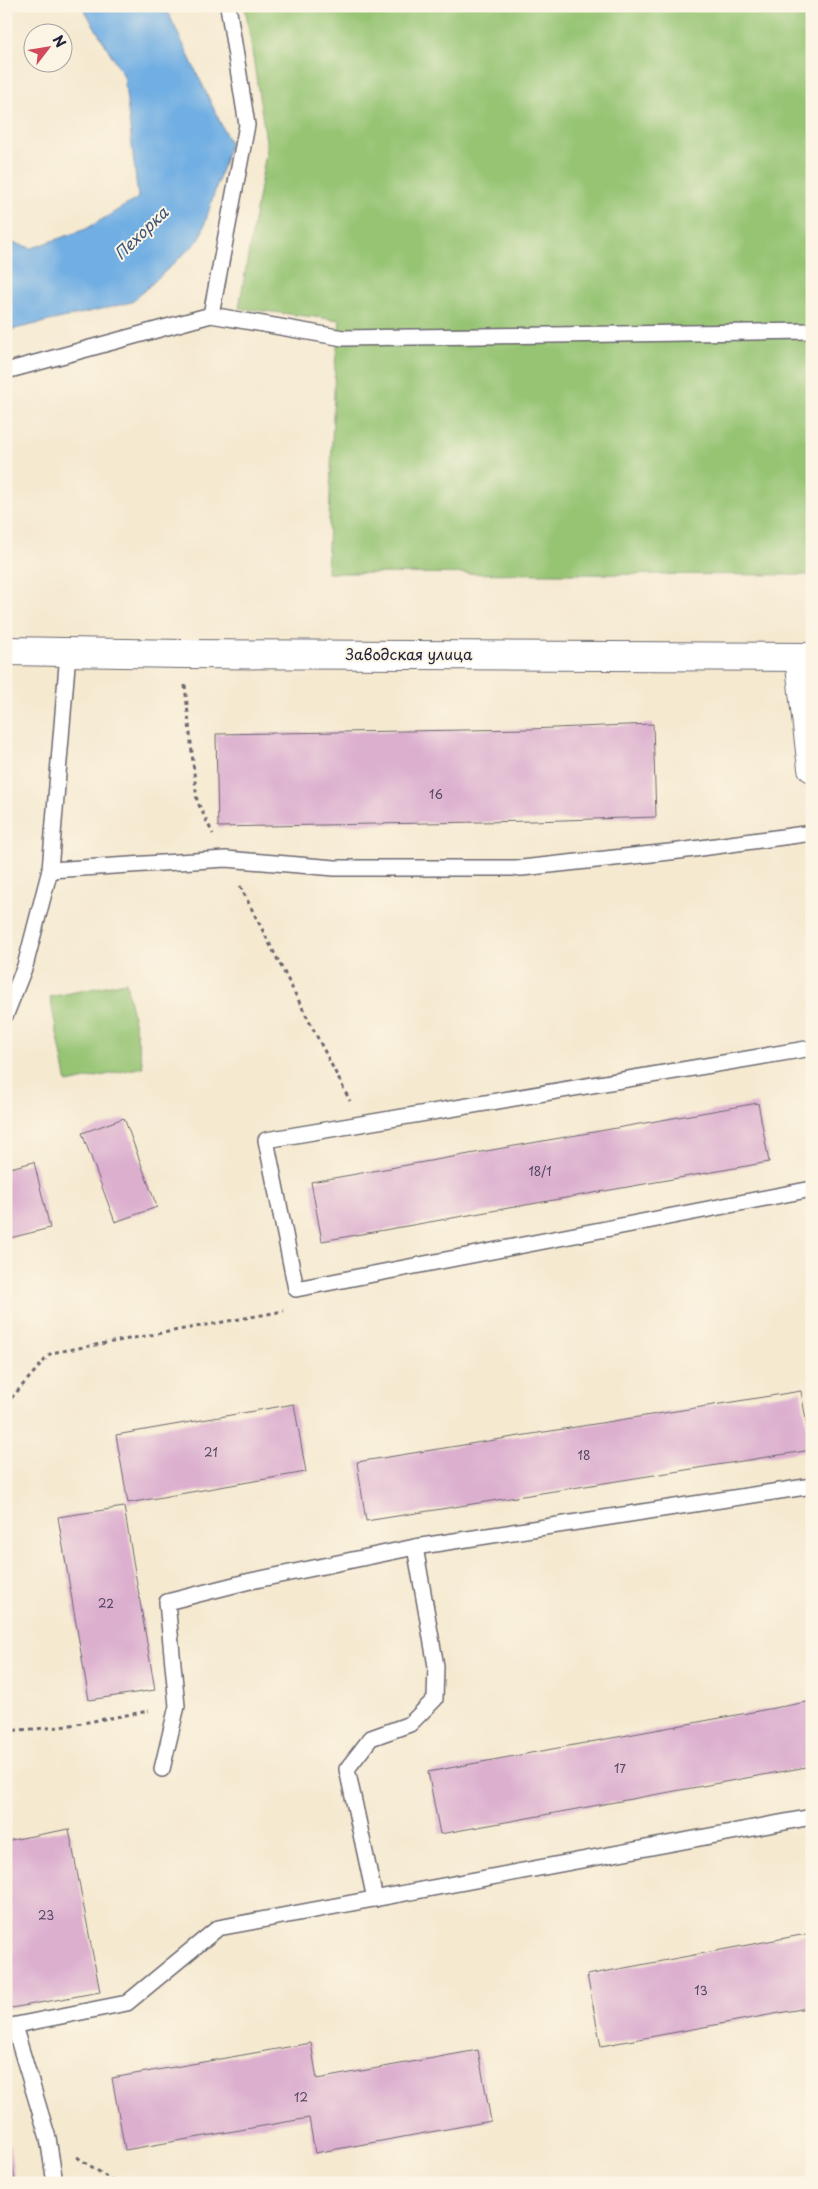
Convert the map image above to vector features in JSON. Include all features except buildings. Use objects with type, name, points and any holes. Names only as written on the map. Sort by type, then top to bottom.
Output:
[{"type":"street","name":"Заводская улица","points":[[6,651],[182,654],[805,657]]},
{"type":"street","points":[[805,657],[812,768]]},
{"type":"lane","points":[[211,315],[247,125],[228,6]]},
{"type":"lane","points":[[6,371],[211,315],[342,338],[812,331]]},
{"type":"lane","points":[[6,1014],[25,966],[50,870],[68,653]]},
{"type":"lane","points":[[50,870],[226,859],[334,868],[522,868],[679,851],[812,833]]},
{"type":"lane","points":[[812,1048],[266,1140],[296,1289],[812,1189]]},
{"type":"lane","points":[[162,1769],[177,1706],[167,1602],[246,1582],[414,1547],[812,1486]]},
{"type":"lane","points":[[375,1899],[346,1769],[371,1738],[410,1724],[434,1699],[436,1666],[414,1547]]},
{"type":"lane","points":[[55,2183],[48,2138],[10,2026],[127,2003],[218,1928],[812,1817]]},
{"type":"path","points":[[182,654],[197,802],[362,1125]]},
{"type":"path","points":[[6,1404],[50,1353],[292,1310]]},
{"type":"path","points":[[6,1731],[60,1727],[177,1706]]},
{"type":"path","points":[[48,2138],[116,2183]]},
{"type":"green space","points":[[245,6],[812,6],[812,575],[327,573],[335,365],[340,320],[239,308],[267,147]]},
{"type":"green space","points":[[126,982],[143,1067],[67,1083],[50,997]]},
{"type":"water","name":"Пехорка","points":[[82,6],[165,6],[230,143],[200,239],[132,302],[6,331],[6,241],[32,248],[86,229],[138,198],[124,76]]}]
